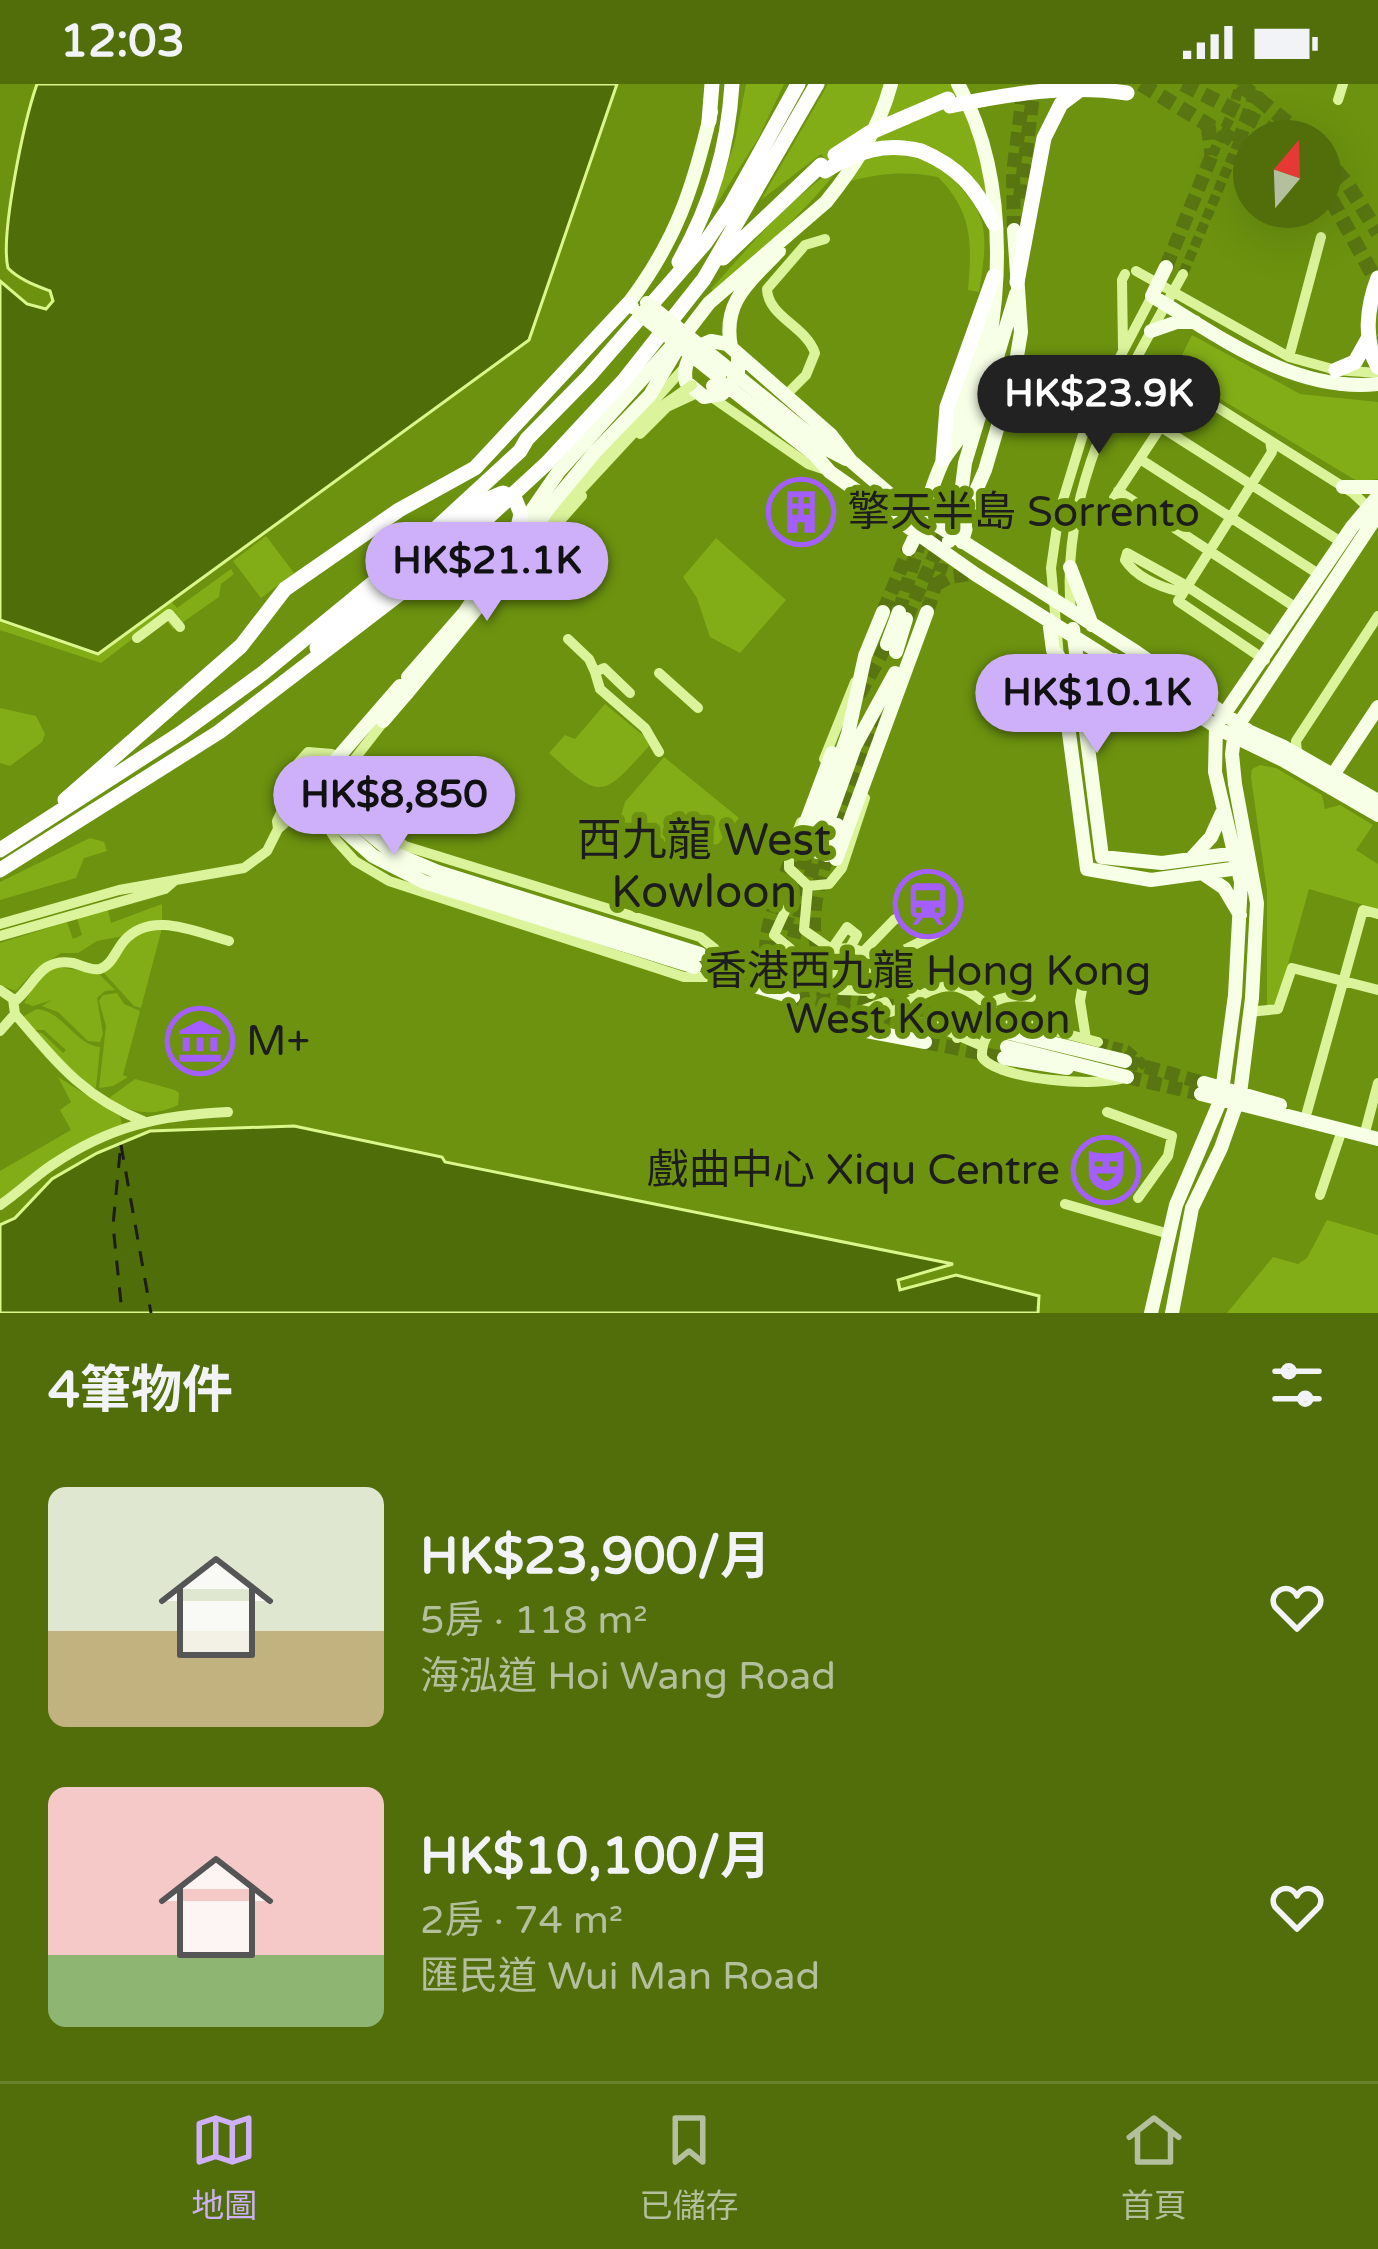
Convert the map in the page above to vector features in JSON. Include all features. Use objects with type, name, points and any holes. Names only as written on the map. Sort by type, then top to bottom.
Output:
[{"type":"highway","points":[[709,122],[715,84]]},
{"type":"highway","points":[[662,290],[703,216],[723,155],[736,84]]},
{"type":"highway","points":[[305,665],[320,643],[442,533],[662,290],[723,217],[798,84]]},
{"type":"highway","points":[[0,870],[193,750],[432,569],[547,463],[625,379],[713,266],[817,84]]},
{"type":"highway","points":[[713,266],[869,133],[1000,84]]},
{"type":"highway","points":[[1016,288],[1051,118],[1071,94],[1087,84]]},
{"type":"highway","points":[[906,116],[1031,90],[1088,88],[1127,93]]},
{"type":"highway","points":[[823,168],[872,149],[904,147],[921,152],[959,171],[979,194],[994,224]]},
{"type":"highway","points":[[943,459],[947,407],[994,276]]},
{"type":"highway","points":[[1378,278],[1371,300],[1369,337],[1378,370]]},
{"type":"highway","points":[[41,823],[241,646],[285,589],[399,510],[476,468],[632,299]]},
{"type":"highway","points":[[1336,370],[1355,362],[1369,337]]},
{"type":"highway","points":[[0,850],[136,765],[486,500],[503,493],[515,499],[526,542]]},
{"type":"main road","points":[[687,348],[686,382],[694,389],[713,398],[735,381],[739,371],[727,321],[733,305],[826,202],[868,143],[891,84]]},
{"type":"main road","points":[[906,549],[925,518],[943,459],[964,433],[997,315],[997,203],[977,124],[958,84]]},
{"type":"main road","points":[[709,122],[688,203],[666,250],[632,299],[731,389],[778,408]]},
{"type":"main road","points":[[327,788],[512,566],[556,498],[656,387],[709,303],[826,202]]},
{"type":"main road","points":[[943,558],[957,539],[975,493],[1015,368],[1021,332],[1014,230]]},
{"type":"main road","points":[[1166,267],[1163,294],[1196,322],[1329,383],[1378,384]]},
{"type":"main road","points":[[952,432],[988,314],[994,276]]},
{"type":"main road","points":[[974,463],[999,388],[1016,288]]},
{"type":"main road","points":[[957,539],[965,463],[1016,288]]},
{"type":"main road","points":[[1146,326],[1196,322]]},
{"type":"main road","points":[[687,348],[691,355],[706,342],[723,342],[830,472],[943,558],[1216,726],[1298,754],[1378,801]]},
{"type":"main road","points":[[687,348],[778,408],[925,518],[1224,711],[1236,730],[1261,751],[1378,815]]},
{"type":"main road","points":[[327,788],[334,763],[526,542],[567,461],[687,348]]},
{"type":"main road","points":[[694,389],[731,389]]},
{"type":"main road","points":[[1343,488],[1376,506]]},
{"type":"main road","points":[[959,510],[975,493]]},
{"type":"main road","points":[[1172,1313],[1192,1208],[1239,1099],[1249,1012],[1257,902],[1222,813],[1215,772],[1216,726],[1341,542],[1376,506]]},
{"type":"main road","points":[[1156,1313],[1176,1204],[1222,1094],[1243,860],[1233,767],[1236,730],[1376,506]]},
{"type":"main road","points":[[1070,567],[1092,625]]},
{"type":"main road","points":[[1071,611],[1102,857],[1149,864],[1243,860]]},
{"type":"main road","points":[[822,854],[902,651],[927,612]]},
{"type":"main road","points":[[822,854],[865,656],[896,614],[902,651]]},
{"type":"main road","points":[[1052,621],[1087,869],[1151,880],[1205,875],[1243,860]]},
{"type":"main road","points":[[1079,678],[1093,666],[1115,661]]},
{"type":"main road","points":[[822,854],[855,746],[895,673]]},
{"type":"main road","points":[[1333,775],[1378,706]]},
{"type":"main road","points":[[802,833],[841,731]]},
{"type":"main road","points":[[1233,767],[1261,751]]},
{"type":"main road","points":[[327,788],[390,858],[441,888],[698,961],[512,894],[390,858]]},
{"type":"main road","points":[[1191,859],[1222,813]]},
{"type":"main road","points":[[822,854],[837,826]]},
{"type":"main road","points":[[1205,875],[1224,887],[1240,915]]},
{"type":"main road","points":[[500,878],[512,894]]},
{"type":"main road","points":[[496,915],[531,914]]},
{"type":"main road","points":[[751,978],[783,986],[782,959]]},
{"type":"main road","points":[[856,1029],[925,1042]]},
{"type":"main road","points":[[1006,1039],[1084,1069],[1126,1069]]},
{"type":"main road","points":[[1006,1039],[1126,1069]]},
{"type":"main road","points":[[1202,1088],[1342,1130],[1371,1133]]},
{"type":"main road","points":[[1239,1099],[1307,1112],[1371,1133]]},
{"type":"street","points":[[1338,100],[1343,84]]},
{"type":"street","points":[[1290,365],[1321,237]]},
{"type":"street","points":[[778,408],[806,375],[814,353],[805,334],[770,305],[767,289],[805,245],[825,239]]},
{"type":"street","points":[[1123,349],[1130,273],[1290,365],[1378,370]]},
{"type":"street","points":[[1071,611],[1070,541],[1096,445],[1146,326],[1163,294],[1183,274]]},
{"type":"street","points":[[1052,621],[1052,547],[1088,418],[1123,349],[1146,326],[1163,294]]},
{"type":"street","points":[[512,566],[526,542],[687,348]]},
{"type":"street","points":[[526,542],[667,407],[694,389]]},
{"type":"street","points":[[328,752],[353,738],[652,412],[694,389]]},
{"type":"street","points":[[1298,609],[1116,495],[1181,396],[1190,390],[1343,488]]},
{"type":"street","points":[[713,398],[808,464],[830,472]]},
{"type":"street","points":[[1161,427],[1341,542]]},
{"type":"street","points":[[1264,660],[1180,606],[1183,588],[1275,448]]},
{"type":"street","points":[[1140,459],[1320,575]]},
{"type":"street","points":[[1183,588],[1150,581],[1127,564],[1125,555],[1129,553],[1275,644]]},
{"type":"street","points":[[136,638],[169,614],[180,627]]},
{"type":"street","points":[[1298,754],[1296,741],[1378,616]]},
{"type":"street","points":[[568,639],[589,659],[600,689],[645,728],[659,752]]},
{"type":"street","points":[[865,656],[789,854],[792,875],[808,886],[829,884],[842,868],[908,680],[902,651]]},
{"type":"street","points":[[595,671],[604,668],[630,693]]},
{"type":"street","points":[[658,673],[698,708]]},
{"type":"street","points":[[0,923],[162,880],[244,868],[267,851],[278,830],[327,788],[339,759],[316,750],[301,757],[292,770],[292,788],[277,821],[278,830]]},
{"type":"street","points":[[292,788],[327,788],[405,846],[700,937],[716,949],[718,960],[706,977],[692,979],[421,894],[372,872],[336,840],[327,788]]},
{"type":"street","points":[[0,936],[165,889],[173,882]]},
{"type":"street","points":[[808,886],[804,930],[831,949],[863,952],[890,965],[902,984],[919,996]]},
{"type":"street","points":[[831,982],[894,920],[943,892],[951,912],[936,934],[898,953],[890,965]]},
{"type":"street","points":[[785,910],[774,935],[840,990],[870,991],[902,984]]},
{"type":"street","points":[[1307,1112],[1364,910],[1378,914]]},
{"type":"street","points":[[0,1031],[36,974],[51,965],[68,963],[103,968],[135,931],[162,924],[229,941]]},
{"type":"street","points":[[817,970],[847,927],[857,934],[870,991],[890,1012],[933,987],[968,989],[989,1003],[1006,1039]]},
{"type":"street","points":[[1249,1012],[1278,1009],[1292,968],[1378,990]]},
{"type":"street","points":[[860,1011],[879,1004],[902,984]]},
{"type":"street","points":[[898,1009],[901,1017],[982,1046],[1006,1039],[1018,1020],[1092,1040],[1080,1001],[1083,984]]},
{"type":"street","points":[[0,990],[82,1089],[145,1122]]},
{"type":"street","points":[[957,1038],[989,1003],[1006,994],[1031,997]]},
{"type":"street","points":[[982,1046],[985,1064],[999,1070],[1102,1084],[1126,1069]]},
{"type":"street","points":[[1371,1133],[1378,1083]]},
{"type":"street","points":[[0,1204],[64,1157],[145,1122],[167,1114],[228,1112]]},
{"type":"street","points":[[1107,1112],[1172,1136],[1168,1156],[1138,1198]]},
{"type":"street","points":[[1320,1195],[1342,1130]]},
{"type":"street","points":[[1066,1204],[1169,1234]]},
{"type":"shaded area","points":[[37,84],[617,84],[529,340],[98,654],[0,620],[0,281],[27,304],[46,309],[53,301],[50,291],[8,268],[6,252],[15,178]]},
{"type":"shaded area","points":[[746,84],[784,84],[758,139],[712,211],[735,141]]},
{"type":"shaded area","points":[[828,84],[886,84],[873,116],[836,172],[718,294],[711,289],[782,210],[833,169],[821,154],[761,200]]},
{"type":"shaded area","points":[[895,84],[951,84],[974,128],[987,195],[937,164],[967,194],[981,220],[984,250],[979,292],[968,290],[964,216],[938,177],[894,174],[851,181],[850,171]]},
{"type":"shaded area","points":[[1192,335],[1300,394],[1378,402],[1378,479],[1359,482],[1174,371]]},
{"type":"shaded area","points":[[266,536],[294,573],[261,598],[233,561]]},
{"type":"shaded area","points":[[716,538],[786,600],[740,653],[710,637],[697,598],[683,577]]},
{"type":"shaded area","points":[[231,569],[234,574],[221,584],[219,597],[173,629],[166,620],[135,637],[101,663],[0,630],[0,622],[98,656],[172,602],[177,608]]},
{"type":"shaded area","points":[[605,704],[645,737],[649,746],[621,776],[601,787],[580,779],[549,753],[565,735],[575,739]]},
{"type":"shaded area","points":[[0,708],[36,716],[45,734],[42,742],[10,766],[0,763]]},
{"type":"shaded area","points":[[664,757],[739,818],[718,844],[669,851],[663,839],[650,831],[629,836],[621,816],[625,802]]},
{"type":"shaded area","points":[[1260,765],[1276,768],[1322,795],[1325,809],[1340,805],[1373,825],[1356,850],[1378,864],[1378,909],[1309,889],[1276,1007],[1267,1007],[1267,891],[1251,777],[1252,769]]},
{"type":"shaded area","points":[[90,838],[104,842],[107,851],[84,858],[76,878],[0,900],[0,882]]},
{"type":"shaded area","points":[[162,904],[162,920],[145,922],[78,953],[61,953],[16,991],[0,985],[0,943],[67,922],[73,939],[82,935],[77,918],[108,910],[111,923]]},
{"type":"shaded area","points":[[162,928],[141,1008],[134,1006],[103,972],[137,934]]},
{"type":"shaded area","points":[[57,967],[98,973],[115,990],[97,998],[100,1042],[88,1041],[58,1012],[42,1006],[52,1000],[33,1006],[24,1003],[39,977]]},
{"type":"shaded area","points":[[117,993],[124,1004],[140,1011],[123,1075],[128,1077],[99,1088],[106,1026],[99,1001],[103,995]]},
{"type":"shaded area","points":[[37,1009],[100,1047],[96,1088],[85,1085],[35,1032],[63,1053],[66,1050],[44,1030],[33,1030],[22,1017]]},
{"type":"shaded area","points":[[58,1077],[120,1116],[122,1124],[0,1202],[0,1171],[71,1130],[60,1110],[71,1102]]},
{"type":"shaded area","points":[[135,1079],[175,1090],[178,1105],[143,1112],[109,1098]]},
{"type":"shaded area","points":[[294,1126],[442,1157],[445,1162],[953,1264],[898,1280],[900,1290],[956,1275],[1039,1296],[1038,1313],[0,1313],[0,1225],[15,1218],[52,1179],[150,1131]]},
{"type":"shaded area","points":[[1327,1220],[1378,1235],[1378,1313],[1227,1313],[1273,1257],[1298,1264],[1307,1258]]},
{"type":"ferry route","points":[[121,1145],[151,1313]]},
{"type":"ferry route","points":[[120,1153],[113,1225],[122,1313]]},
{"type":"tunnel","points":[[1141,84],[1233,140]]},
{"type":"tunnel","points":[[1183,84],[1254,120]]},
{"type":"tunnel","points":[[1212,155],[1240,84]]},
{"type":"tunnel","points":[[1240,84],[1284,120]]},
{"type":"tunnel","points":[[1246,120],[1259,84]]},
{"type":"tunnel","points":[[1014,230],[1013,173],[1023,95]]},
{"type":"tunnel","points":[[1020,198],[1033,96]]},
{"type":"tunnel","points":[[1208,125],[1212,155]]},
{"type":"tunnel","points":[[1166,267],[1212,155]]},
{"type":"tunnel","points":[[1183,274],[1233,155]]},
{"type":"tunnel","points":[[1341,177],[1378,233]]},
{"type":"tunnel","points":[[1341,217],[1378,284]]},
{"type":"tunnel","points":[[906,619],[949,523]]},
{"type":"tunnel","points":[[899,612],[923,530]]},
{"type":"tunnel","points":[[883,612],[909,549]]},
{"type":"tunnel","points":[[927,612],[942,563]]},
{"type":"tunnel","points":[[935,585],[970,574]]},
{"type":"tunnel","points":[[859,695],[887,644]]},
{"type":"tunnel","points":[[837,825],[877,714]]},
{"type":"tunnel","points":[[778,950],[808,849]]},
{"type":"tunnel","points":[[788,958],[817,852]]},
{"type":"tunnel","points":[[827,856],[815,906],[815,938],[837,984]]},
{"type":"tunnel","points":[[791,860],[770,922],[768,968],[777,986],[794,1002],[856,1029]]},
{"type":"tunnel","points":[[704,956],[751,971]]},
{"type":"tunnel","points":[[695,967],[751,985]]},
{"type":"tunnel","points":[[797,984],[999,1031]]},
{"type":"tunnel","points":[[795,998],[914,1025]]},
{"type":"tunnel","points":[[925,1042],[1004,1058]]},
{"type":"tunnel","points":[[1098,1042],[1127,1050],[1146,1067]]},
{"type":"tunnel","points":[[1125,1061],[1204,1083]]},
{"type":"tunnel","points":[[1127,1077],[1201,1094]]},
{"type":"place","name":"擎天半島 Sorrento","points":[[801,512]]},
{"type":"place","name":"香港西九龍 Hong Kong West Kowloon","points":[[928,904]]},
{"type":"place","name":"M+","points":[[200,1041]]},
{"type":"place","name":"戲曲中心 Xiqu Centre","points":[[1106,1170]]},
{"type":"district","name":"西九龍 West Kowloon","points":[[704,867]]}]
